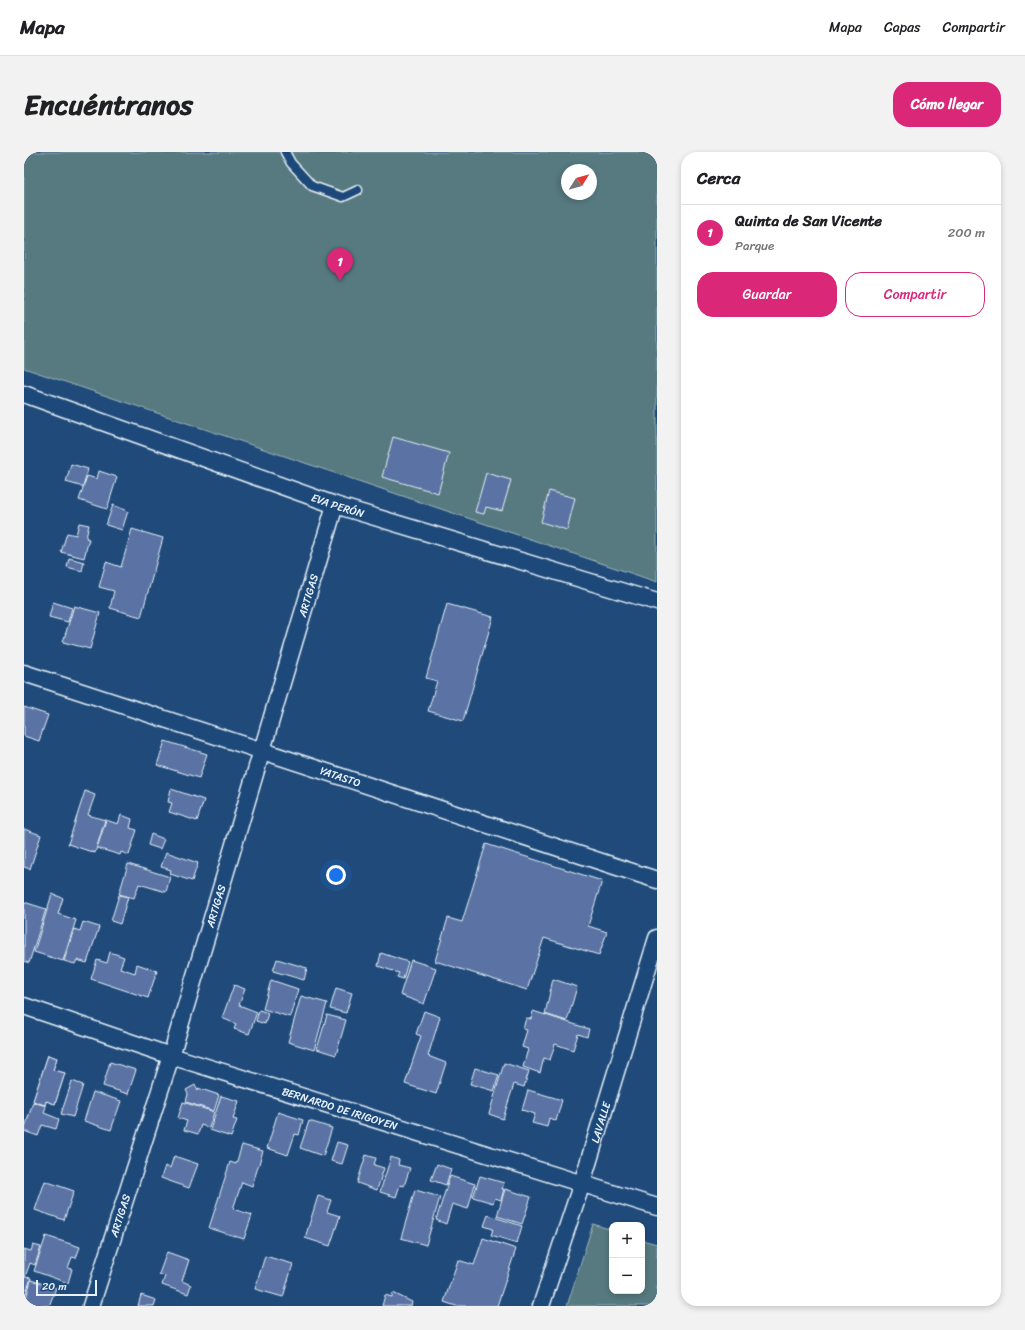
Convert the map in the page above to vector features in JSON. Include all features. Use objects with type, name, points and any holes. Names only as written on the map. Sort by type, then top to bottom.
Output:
[{"type":"street","name":"EVA PERÓN","points":[[24,394],[335,505],[657,602]]},
{"type":"street","name":"ARTIGAS","points":[[91,1306],[171,1056],[263,752],[335,505]]},
{"type":"street","name":"YATASTO","points":[[24,673],[657,880]]},
{"type":"street","name":"LAVALLE","points":[[541,1306],[582,1183],[657,938]]},
{"type":"street","name":"BERNARDO DE IRIGOYEN","points":[[24,1006],[171,1056],[657,1207]]},
{"type":"lane","points":[[285,152],[291,163],[312,186],[343,196],[358,190]]},
{"type":"green space","points":[[24,152],[657,152],[657,582],[24,368]]},
{"type":"green space","points":[[593,1224],[609,1229],[609,1294],[645,1294],[645,1241],[657,1244],[657,1306],[567,1306]]},
{"type":"building","points":[[393,437],[449,453],[438,493],[382,477]]},
{"type":"building","points":[[71,464],[88,469],[83,487],[66,482]]},
{"type":"building","points":[[99,471],[117,477],[107,509],[79,500],[87,476],[97,479]]},
{"type":"building","points":[[486,473],[511,480],[502,511],[486,507],[484,514],[475,512]]},
{"type":"building","points":[[549,491],[575,498],[567,530],[541,522]]},
{"type":"building","points":[[113,505],[128,511],[122,530],[106,525]]},
{"type":"building","points":[[79,523],[89,525],[86,538],[89,539],[84,558],[61,552],[67,533],[76,535]]},
{"type":"building","points":[[132,529],[163,538],[141,617],[110,608],[114,591],[99,587],[106,562],[121,567]]},
{"type":"building","points":[[69,558],[84,562],[82,571],[67,567]]},
{"type":"building","points":[[53,602],[72,608],[68,622],[49,617]]},
{"type":"building","points":[[447,604],[493,617],[463,721],[428,711],[437,681],[426,678]]},
{"type":"building","points":[[74,606],[100,613],[90,649],[63,642]]},
{"type":"building","points":[[24,707],[48,715],[39,741],[24,736]]},
{"type":"building","points":[[165,741],[207,754],[199,778],[157,765]]},
{"type":"building","points":[[171,789],[204,800],[197,821],[169,812],[172,803],[168,802]]},
{"type":"building","points":[[85,791],[95,795],[88,815],[105,820],[95,853],[68,844]]},
{"type":"building","points":[[121,815],[132,819],[130,828],[137,830],[129,855],[121,852],[120,855],[97,848],[106,820],[118,824]]},
{"type":"building","points":[[24,829],[41,835],[30,869],[24,867]]},
{"type":"building","points":[[151,834],[164,839],[160,849],[148,845]]},
{"type":"building","points":[[486,844],[602,881],[588,926],[607,932],[599,955],[544,938],[527,990],[435,961],[448,918],[462,922]]},
{"type":"building","points":[[166,852],[198,863],[192,881],[170,874],[171,870],[161,867]]},
{"type":"building","points":[[128,864],[170,877],[166,892],[139,884],[134,898],[119,894]]},
{"type":"building","points":[[52,894],[63,898],[58,914],[76,920],[63,961],[34,952]]},
{"type":"building","points":[[119,895],[128,897],[120,924],[111,921]]},
{"type":"building","points":[[24,902],[46,909],[29,963],[24,961]]},
{"type":"building","points":[[83,922],[99,927],[87,963],[77,960],[75,964],[64,961],[74,929],[80,931]]},
{"type":"building","points":[[110,952],[124,957],[120,968],[135,973],[137,964],[157,971],[148,998],[91,979],[97,960],[107,963]]},
{"type":"building","points":[[381,953],[408,962],[403,979],[397,977],[399,973],[378,966]]},
{"type":"building","points":[[277,959],[307,968],[304,980],[273,971]]},
{"type":"building","points":[[411,960],[436,968],[424,1004],[400,995]]},
{"type":"building","points":[[553,979],[577,987],[567,1021],[545,1014]]},
{"type":"building","points":[[271,980],[298,989],[290,1017],[263,1009]]},
{"type":"building","points":[[234,985],[245,989],[239,1005],[257,1012],[249,1034],[234,1029],[236,1024],[222,1018]]},
{"type":"building","points":[[336,988],[352,993],[346,1013],[330,1009]]},
{"type":"building","points":[[301,996],[327,1003],[314,1050],[288,1042]]},
{"type":"building","points":[[259,1010],[268,1013],[265,1024],[256,1021]]},
{"type":"building","points":[[424,1011],[440,1017],[428,1056],[446,1063],[436,1094],[405,1084],[421,1036],[416,1034]]},
{"type":"building","points":[[533,1011],[589,1029],[587,1037],[578,1034],[573,1050],[555,1044],[550,1060],[544,1058],[540,1073],[523,1067],[528,1049],[522,1047],[527,1030],[523,1029],[526,1018],[531,1019]]},
{"type":"building","points":[[327,1015],[346,1020],[336,1055],[317,1049]]},
{"type":"building","points":[[48,1055],[57,1058],[53,1070],[65,1073],[55,1104],[46,1101],[45,1105],[33,1101]]},
{"type":"building","points":[[48,1055],[57,1058],[53,1070],[65,1073],[55,1104],[46,1101],[45,1105],[33,1101]]},
{"type":"building","points":[[110,1062],[136,1070],[128,1094],[103,1086]]},
{"type":"building","points":[[504,1063],[529,1071],[524,1087],[514,1084],[503,1119],[489,1114]]},
{"type":"building","points":[[475,1068],[499,1075],[494,1091],[470,1084]]},
{"type":"building","points":[[72,1081],[83,1085],[73,1117],[61,1114]]},
{"type":"building","points":[[195,1085],[198,1091],[198,1088],[219,1095],[214,1111],[186,1102],[188,1094],[186,1090]]},
{"type":"building","points":[[528,1090],[562,1100],[556,1121],[549,1118],[547,1127],[532,1123],[535,1114],[522,1110]]},
{"type":"building","points":[[93,1092],[121,1101],[111,1130],[84,1121]]},
{"type":"building","points":[[221,1096],[239,1101],[233,1119],[237,1120],[231,1137],[210,1130]]},
{"type":"building","points":[[33,1102],[46,1106],[44,1113],[59,1119],[56,1129],[42,1125],[38,1136],[24,1131]]},
{"type":"building","points":[[183,1102],[214,1112],[209,1128],[201,1125],[198,1134],[184,1130],[187,1121],[178,1118]]},
{"type":"building","points":[[278,1112],[303,1120],[299,1135],[295,1134],[288,1155],[267,1148]]},
{"type":"building","points":[[309,1121],[332,1128],[323,1156],[300,1148]]},
{"type":"building","points":[[337,1142],[348,1145],[342,1164],[331,1161]]},
{"type":"building","points":[[242,1145],[263,1151],[252,1186],[242,1182],[233,1209],[252,1215],[244,1239],[209,1228],[230,1162],[236,1164]]},
{"type":"building","points":[[366,1155],[376,1158],[374,1165],[384,1168],[377,1190],[357,1183]]},
{"type":"building","points":[[174,1156],[198,1164],[189,1188],[161,1178],[165,1166],[170,1168]]},
{"type":"building","points":[[391,1157],[399,1160],[398,1165],[410,1168],[404,1186],[400,1185],[396,1197],[380,1192]]},
{"type":"building","points":[[437,1164],[451,1169],[446,1185],[431,1180]]},
{"type":"building","points":[[450,1176],[475,1184],[468,1209],[452,1204],[446,1224],[436,1220]]},
{"type":"building","points":[[480,1176],[504,1183],[501,1200],[495,1198],[493,1203],[473,1197]]},
{"type":"building","points":[[45,1181],[74,1191],[64,1220],[35,1210]]},
{"type":"building","points":[[505,1189],[531,1197],[522,1224],[497,1216]]},
{"type":"building","points":[[415,1190],[440,1197],[426,1245],[401,1238]]},
{"type":"building","points":[[318,1196],[331,1200],[327,1212],[340,1216],[330,1246],[305,1238]]},
{"type":"building","points":[[488,1215],[522,1226],[517,1243],[491,1235],[493,1229],[484,1226]]},
{"type":"building","points":[[46,1236],[80,1247],[76,1258],[72,1257],[68,1268],[72,1269],[68,1283],[34,1271]]},
{"type":"building","points":[[483,1238],[516,1249],[497,1306],[456,1306],[444,1302],[458,1260],[474,1265]]},
{"type":"building","points":[[33,1245],[41,1247],[35,1265],[30,1263],[25,1277],[31,1278],[24,1299],[24,1249],[31,1251]]},
{"type":"building","points":[[167,1252],[189,1260],[182,1281],[191,1285],[188,1294],[162,1285],[165,1276],[159,1274]]},
{"type":"building","points":[[265,1256],[293,1264],[283,1297],[255,1289]]},
{"type":"building","points":[[31,1280],[56,1288],[49,1306],[24,1306]]},
{"type":"building","points":[[393,1293],[412,1302],[411,1306],[382,1306],[385,1295],[392,1297]]},
{"type":"building","points":[[141,1295],[156,1300],[154,1306],[138,1306]]},
{"type":"place","name":"Quinta de San Vicente","points":[[340,281]]}]
